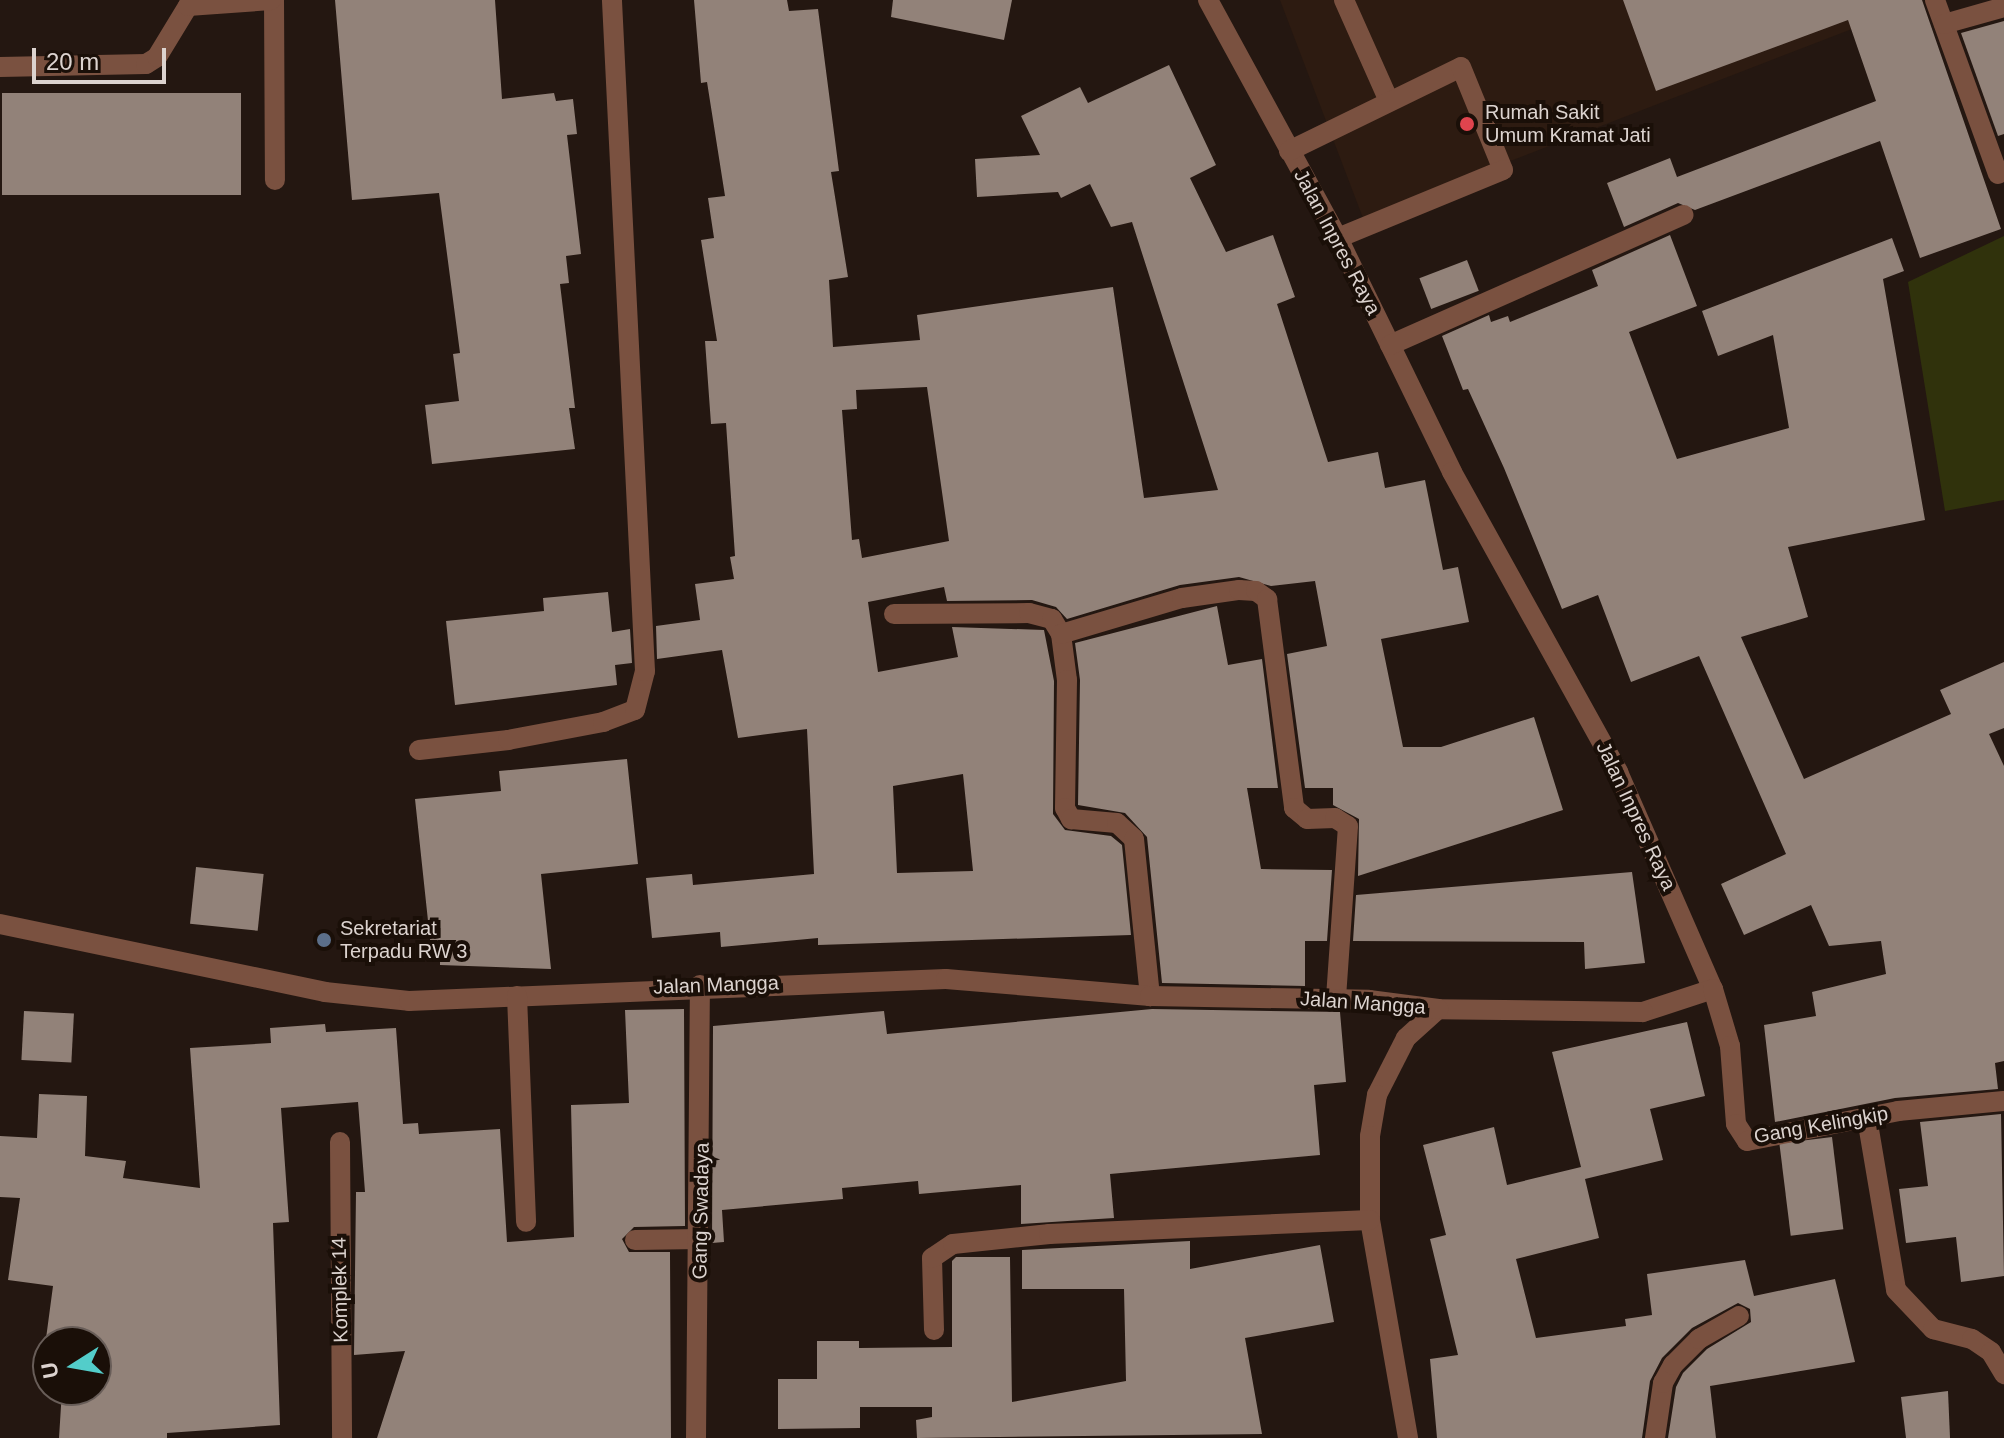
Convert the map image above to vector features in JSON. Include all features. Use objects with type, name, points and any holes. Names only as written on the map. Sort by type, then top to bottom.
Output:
[{"type":"street","points":[[0,67],[146,64],[157,57],[188,6],[273,0],[275,180]]},
{"type":"street","points":[[419,750],[508,740],[603,722],[635,710],[645,671],[612,0]]},
{"type":"street","name":"Jalan Inpres Raya","points":[[1208,0],[1338,238],[1452,472],[1618,772],[1713,989]]},
{"type":"street","points":[[1344,0],[1389,101]]},
{"type":"street","points":[[1935,0],[1998,174]]},
{"type":"street","points":[[1944,24],[2004,7]]},
{"type":"street","points":[[1289,151],[1461,67],[1503,170],[1338,238]]},
{"type":"street","points":[[1390,345],[1683,215]]},
{"type":"street","points":[[1061,634],[1182,598],[1239,590],[1256,591],[1267,599],[1294,808],[1307,819],[1335,818],[1348,826],[1336,998]]},
{"type":"street","points":[[894,614],[1029,613],[1052,619],[1061,634],[1067,680],[1065,808],[1071,819],[1117,823],[1134,839],[1150,996]]},
{"type":"street","name":"Jalan Mangga","points":[[0,924],[325,992],[409,1001],[700,985],[946,979],[1150,996],[1336,998],[1438,1009]]},
{"type":"street","name":"Gang Swadaya","points":[[696,1438],[700,985]]},
{"type":"street","points":[[1408,1438],[1370,1220],[1370,1136],[1377,1095],[1406,1038],[1438,1009],[1643,1012],[1713,989]]},
{"type":"street","name":"Gang Kelingkip","points":[[1713,989],[1730,1046],[1736,1124],[1747,1141],[1867,1118],[2004,1101]]},
{"type":"street","points":[[517,996],[526,1222]]},
{"type":"street","points":[[1867,1118],[1896,1290],[1933,1329],[1972,1339],[1991,1352],[2004,1374]]},
{"type":"street","name":"Komplek 14","points":[[340,1142],[342,1438]]},
{"type":"street","points":[[934,1330],[932,1258],[953,1244],[1049,1234],[1370,1220]]},
{"type":"street","points":[[635,1240],[700,1239]]},
{"type":"street","points":[[1655,1438],[1663,1383],[1673,1365],[1699,1339],[1739,1316]]},
{"type":"shaded area","name":"Rumah Sakit Umum Kramat Jati","points":[[1280,0],[1841,0],[1852,29],[1363,218]]},
{"type":"green space","points":[[2004,236],[2004,500],[1945,511],[1908,282]]},
{"type":"building","points":[[335,0],[495,0],[502,99],[554,93],[556,101],[573,99],[577,134],[567,135],[581,254],[566,256],[569,283],[560,284],[575,408],[569,408],[575,449],[432,464],[425,405],[459,401],[453,354],[460,353],[439,193],[352,200]]},
{"type":"building","points":[[694,0],[787,0],[789,11],[818,9],[839,171],[831,172],[848,277],[829,280],[833,347],[920,340],[917,315],[1113,287],[1144,498],[1218,490],[1132,222],[1111,227],[1090,184],[1061,198],[1058,192],[977,197],[975,159],[1040,155],[1021,116],[1080,87],[1088,103],[1169,65],[1216,165],[1190,178],[1226,252],[1273,235],[1295,297],[1277,304],[1328,462],[1378,452],[1385,488],[1425,480],[1443,570],[1458,567],[1469,622],[1381,639],[1403,747],[1441,747],[1534,717],[1563,810],[1358,876],[1359,819],[1333,805],[1333,788],[1305,788],[1287,654],[1327,646],[1315,581],[1271,586],[1239,577],[1180,585],[1067,619],[1056,607],[1032,600],[947,601],[944,587],[868,602],[878,672],[958,657],[952,627],[1044,630],[1054,681],[1053,814],[1065,830],[1111,836],[1122,845],[1131,935],[818,945],[818,938],[721,947],[720,932],[652,938],[646,878],[692,874],[693,885],[814,874],[807,729],[738,738],[722,650],[657,659],[656,626],[700,620],[695,584],[734,579],[730,557],[735,556],[726,423],[711,424],[705,341],[717,341],[701,240],[714,238],[708,198],[725,196],[707,82],[701,83]],"holes":[[[927,387],[949,541],[862,558],[859,539],[852,540],[842,410],[857,409],[856,390]],[[963,774],[973,871],[897,873],[893,786]]]},
{"type":"building","points":[[893,0],[1012,0],[1004,40],[891,17]]},
{"type":"building","points":[[1623,0],[1922,0],[2001,229],[1920,258],[1880,141],[1695,210],[1678,203],[1624,227],[1607,183],[1670,158],[1677,177],[1876,101],[1848,20],[1656,91]]},
{"type":"building","points":[[2004,21],[2004,134],[1998,136],[1961,33]]},
{"type":"building","points":[[2,93],[241,93],[241,195],[2,195]]},
{"type":"building","points":[[1670,235],[1697,306],[1629,332],[1677,459],[1789,428],[1773,335],[1718,356],[1702,311],[1892,238],[1904,271],[1883,279],[1925,520],[1788,547],[1808,617],[1741,637],[1804,779],[1951,714],[1940,690],[2004,662],[2004,728],[1989,734],[2004,766],[2004,1061],[1995,1063],[1998,1089],[1895,1098],[1775,1122],[1764,1025],[1816,1016],[1812,992],[1886,974],[1881,941],[1829,946],[1811,905],[1744,935],[1721,884],[1786,854],[1699,656],[1631,682],[1598,595],[1562,609],[1504,468],[1468,389],[1463,390],[1442,336],[1489,315],[1491,322],[1508,316],[1510,322],[1598,286],[1592,270]]},
{"type":"building","points":[[1467,260],[1479,291],[1431,309],[1419,278]]},
{"type":"building","points":[[608,592],[612,632],[630,629],[632,663],[615,665],[617,685],[455,705],[446,621],[544,611],[543,598]]},
{"type":"building","points":[[1217,606],[1228,665],[1262,659],[1278,788],[1247,788],[1261,869],[1332,870],[1327,941],[1305,941],[1305,986],[1162,983],[1147,837],[1125,813],[1078,805],[1080,680],[1075,643]]},
{"type":"building","points":[[627,759],[638,864],[541,874],[551,969],[440,965],[440,950],[431,949],[415,799],[501,791],[499,771]]},
{"type":"building","points":[[196,867],[264,874],[258,931],[190,924]]},
{"type":"building","points":[[1632,872],[1645,963],[1585,969],[1584,942],[1353,941],[1356,895]]},
{"type":"building","points":[[684,1009],[685,1226],[634,1227],[622,1239],[629,1252],[670,1252],[671,1438],[377,1438],[405,1351],[354,1355],[356,1192],[365,1192],[358,1102],[281,1108],[289,1222],[273,1223],[280,1425],[167,1433],[167,1438],[59,1438],[61,1406],[112,1406],[112,1326],[48,1326],[53,1286],[8,1280],[20,1198],[0,1197],[0,1136],[37,1138],[39,1094],[87,1096],[85,1156],[126,1161],[123,1178],[200,1188],[190,1048],[271,1043],[270,1028],[325,1024],[326,1032],[396,1028],[403,1124],[418,1123],[419,1134],[500,1129],[507,1242],[574,1237],[571,1105],[629,1103],[625,1010]]},
{"type":"building","points":[[1152,1009],[1340,1012],[1346,1082],[1314,1085],[1320,1155],[1110,1174],[1114,1218],[1021,1224],[1021,1185],[919,1194],[918,1181],[842,1188],[843,1199],[722,1210],[724,1242],[712,1243],[713,1026],[884,1011],[887,1034]]},
{"type":"building","points":[[24,1011],[74,1014],[71,1063],[21,1060]]},
{"type":"building","points":[[1687,1022],[1705,1096],[1650,1109],[1663,1160],[1585,1179],[1599,1238],[1516,1259],[1536,1338],[1626,1326],[1625,1319],[1652,1315],[1647,1274],[1745,1260],[1754,1296],[1835,1279],[1855,1362],[1710,1386],[1716,1438],[1668,1438],[1676,1387],[1683,1373],[1707,1349],[1751,1322],[1750,1309],[1738,1303],[1692,1328],[1662,1358],[1650,1381],[1642,1438],[1437,1438],[1430,1359],[1458,1355],[1430,1239],[1446,1235],[1423,1145],[1494,1127],[1507,1185],[1581,1167],[1552,1052]]},
{"type":"building","points":[[2001,1114],[2004,1276],[1961,1282],[1956,1237],[1906,1243],[1899,1189],[1928,1186],[1920,1122]]},
{"type":"building","points":[[1832,1137],[1843,1229],[1791,1236],[1779,1143]]},
{"type":"building","points":[[1190,1241],[1190,1269],[1320,1245],[1334,1322],[1245,1338],[1262,1434],[917,1438],[916,1420],[932,1417],[932,1407],[860,1407],[860,1428],[778,1429],[778,1379],[817,1379],[817,1341],[859,1341],[859,1348],[952,1347],[952,1261],[956,1257],[1010,1257],[1012,1402],[1126,1381],[1124,1289],[1022,1289],[1022,1250]]},
{"type":"building","points":[[1948,1391],[1950,1438],[1906,1438],[1901,1397]]},
{"type":"place","name":"Rumah Sakit Umum Kramat Jati","points":[[1467,124]]},
{"type":"place","name":"Sekretariat Terpadu RW 3","points":[[324,940]]}]
